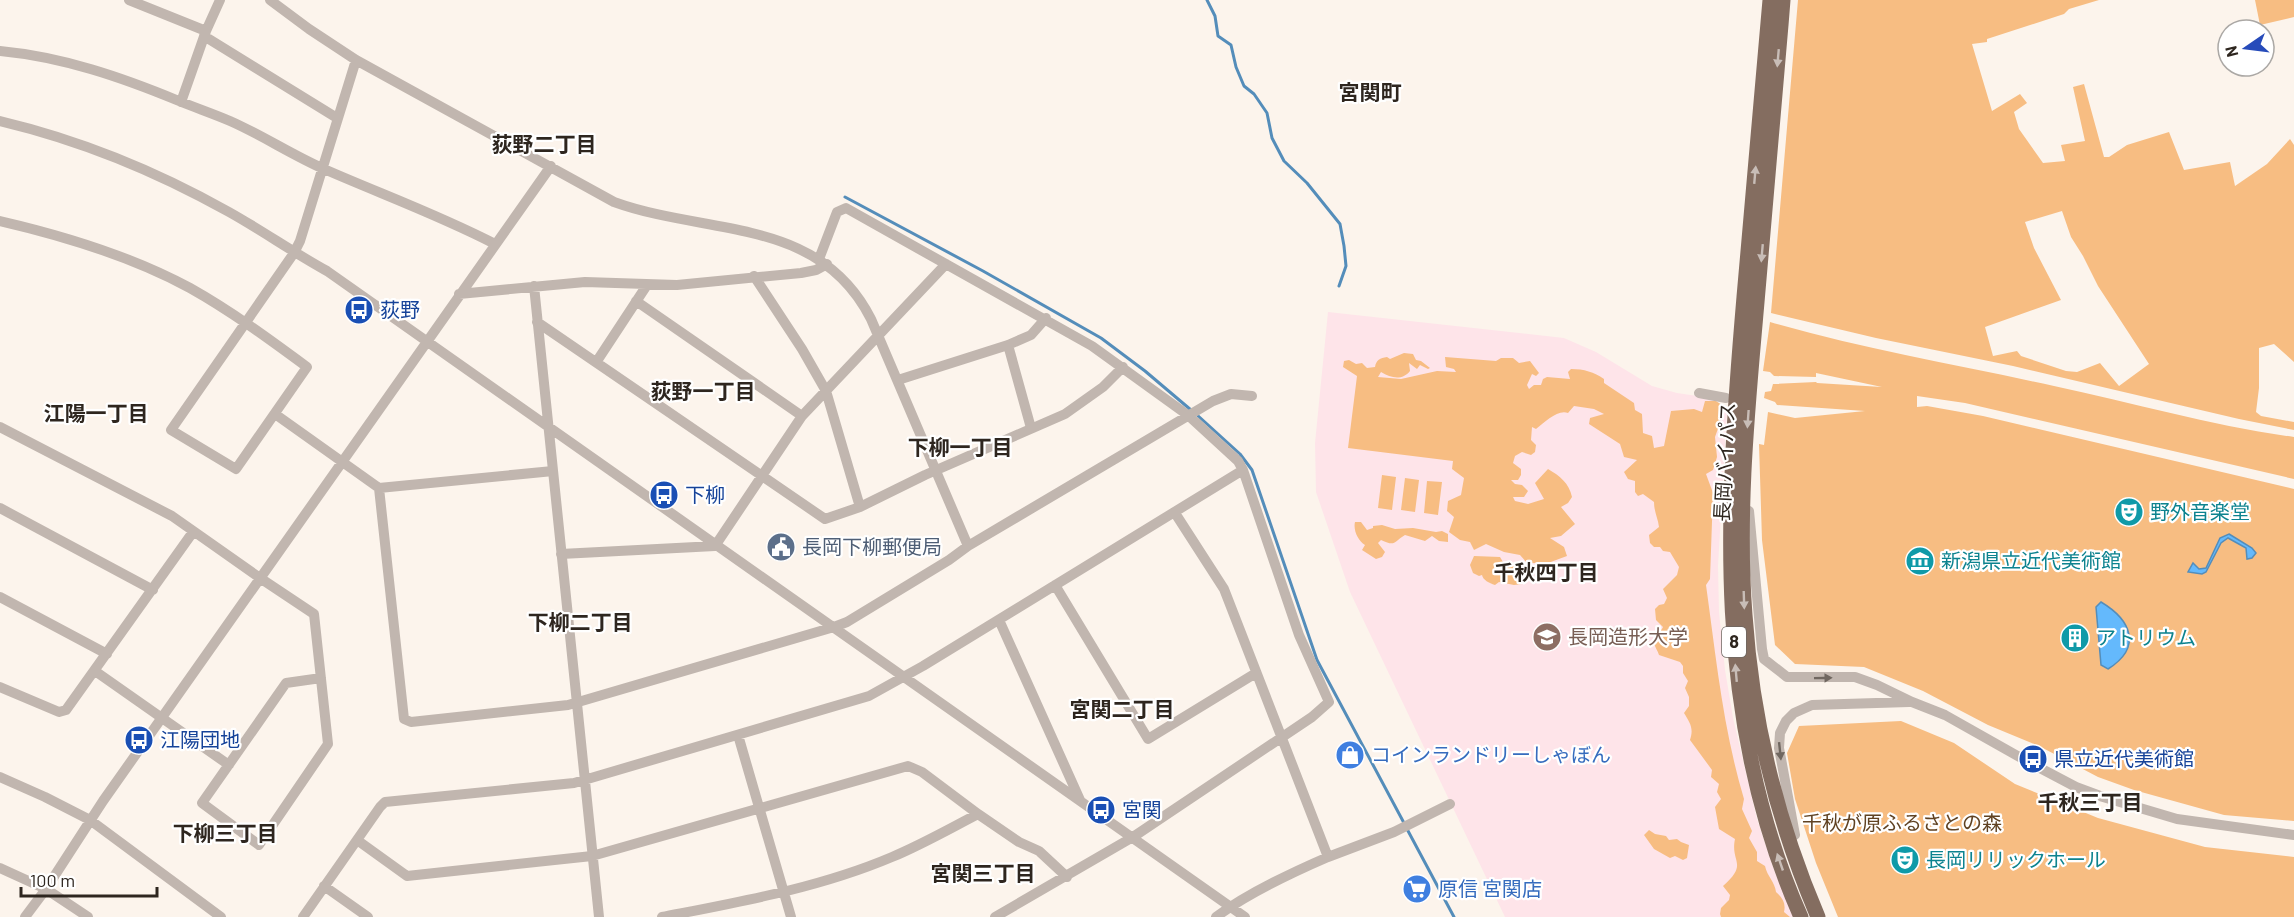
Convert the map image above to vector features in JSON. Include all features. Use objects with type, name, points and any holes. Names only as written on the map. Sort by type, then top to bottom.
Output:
[{"type":"highway","name":"長岡バイパス","points":[[1770,0],[1746,360],[1744,604],[1754,695],[1766,759],[1792,853],[1818,917]]},
{"type":"highway","name":"長岡バイパス","points":[[1783,0],[1746,360],[1732,473],[1730,595],[1737,683],[1756,785],[1781,867],[1801,917]]},
{"type":"street","points":[[129,0],[205,34],[337,118]]},
{"type":"street","points":[[181,102],[205,34],[220,0]]},
{"type":"street","points":[[270,0],[356,60],[614,201],[640,211],[761,235],[788,243],[823,261],[841,276],[857,295],[879,336],[968,546]]},
{"type":"street","points":[[0,51],[49,58],[106,72],[230,121],[322,168],[450,221],[495,244]]},
{"type":"street","points":[[0,221],[90,246],[189,288],[247,323],[308,367],[236,469],[171,430],[247,323],[294,253],[356,60]]},
{"type":"street","points":[[0,122],[28,128],[144,169],[226,210],[327,271],[1245,917]]},
{"type":"street","points":[[25,917],[161,717],[551,166]]},
{"type":"street","points":[[459,294],[585,282],[677,285],[816,270],[823,261],[837,212],[846,208],[1046,318],[1092,346],[1189,416],[1238,461],[1299,635],[1329,702],[1312,717],[1133,837],[995,917]]},
{"type":"street","points":[[715,546],[802,416],[946,264]]},
{"type":"street","points":[[754,276],[802,349],[826,392],[861,507]]},
{"type":"street","points":[[597,361],[647,285]]},
{"type":"street","points":[[534,286],[599,917]]},
{"type":"street","points":[[636,302],[802,416]]},
{"type":"street","points":[[898,380],[1008,345],[1031,335],[1046,318]]},
{"type":"street","points":[[537,322],[825,519],[861,507],[936,470],[1077,407],[1103,387],[1123,367]]},
{"type":"street","points":[[1008,345],[1031,428]]},
{"type":"street","points":[[1699,393],[1726,398]]},
{"type":"street","points":[[379,488],[404,719],[411,722],[576,703],[834,627],[865,611],[968,546],[1224,395],[1252,396]]},
{"type":"street","points":[[275,414],[379,488],[553,471]]},
{"type":"street","points":[[0,427],[172,516],[314,614],[321,678],[328,744],[259,845],[202,804],[286,683],[321,678]]},
{"type":"street","points":[[303,917],[380,807],[389,801],[574,783],[869,696],[999,620],[1243,470]]},
{"type":"street","points":[[1744,478],[1764,659],[1787,677],[1795,679],[1855,677],[1877,685],[1945,715],[2076,787],[2103,797],[2177,819],[2294,835]]},
{"type":"street","points":[[0,508],[153,590]]},
{"type":"street","points":[[1175,513],[1224,589],[1328,857]]},
{"type":"street","points":[[0,687],[62,712],[68,708],[193,532]]},
{"type":"street","points":[[561,554],[715,546]]},
{"type":"street","points":[[1055,585],[1148,739],[1256,673]]},
{"type":"street","points":[[0,597],[107,654]]},
{"type":"street","points":[[999,620],[1080,800]]},
{"type":"street","points":[[95,671],[229,765]]},
{"type":"street","points":[[1818,917],[1814,894],[1792,828],[1779,748],[1780,733],[1786,721],[1794,713],[1812,705],[1912,702]]},
{"type":"street","points":[[738,735],[791,917]]},
{"type":"street","points":[[357,840],[407,876],[592,856],[908,766],[922,772],[1019,842],[1039,851],[1066,877]]},
{"type":"street","points":[[0,777],[90,820],[221,917]]},
{"type":"street","points":[[1216,917],[1296,871],[1394,832],[1450,804]]},
{"type":"street","points":[[662,917],[783,891],[842,875],[893,857],[978,814]]},
{"type":"street","points":[[0,868],[46,889],[88,917]]},
{"type":"street","points":[[324,886],[368,917]]},
{"type":"shaded area","name":"長岡造形大学","points":[[1328,312],[1564,338],[1596,352],[1652,386],[1677,393],[1711,398],[1727,410],[1718,566],[1719,612],[1725,670],[1733,718],[1757,819],[1793,917],[1505,917],[1350,592],[1316,492],[1315,443]]},
{"type":"green space","points":[[1798,0],[2099,0],[1987,39],[1987,42],[1972,44],[1992,111],[2020,94],[2027,103],[2014,112],[2019,129],[2043,163],[2065,161],[2061,145],[2085,141],[2073,87],[2084,84],[2104,157],[2109,157],[2127,145],[2169,132],[2184,170],[2230,162],[2235,186],[2267,164],[2290,139],[2294,145],[2294,362],[2274,344],[2259,348],[2259,388],[2256,412],[2261,416],[2294,422],[2294,430],[1771,313]],"holes":[[[2062,211],[2071,237],[2098,286],[2149,364],[2119,386],[2100,363],[2077,372],[2066,371],[2021,356],[2017,351],[1993,356],[1985,327],[2061,300],[2034,248],[2025,222]]]},
{"type":"green space","points":[[2255,0],[2294,0],[2294,17],[2276,21],[2276,18],[2259,18]]},
{"type":"green space","points":[[1770,322],[1876,349],[2054,386],[2204,421],[2294,437],[2294,479],[1965,403],[1917,396],[1917,407],[1927,406],[1983,416],[2294,489],[2294,821],[2224,815],[2134,790],[2098,777],[2039,746],[1988,725],[1923,691],[1864,667],[1795,664],[1775,645],[1762,540],[1759,444],[1764,445],[1768,412],[1795,418],[1865,411],[1777,405],[1764,398],[1765,392],[1771,391],[1773,384],[1816,382],[1882,387],[1816,373],[1816,377],[1774,376],[1770,372],[1763,371]]},
{"type":"green space","points":[[1404,353],[1413,354],[1416,360],[1430,368],[1420,365],[1417,369],[1409,363],[1410,371],[1404,376],[1392,377],[1381,372],[1378,377],[1401,379],[1437,371],[1456,372],[1446,367],[1445,357],[1496,361],[1501,358],[1513,358],[1519,363],[1530,361],[1539,373],[1536,376],[1532,374],[1527,385],[1529,389],[1534,385],[1541,385],[1543,379],[1547,377],[1570,379],[1568,372],[1571,369],[1593,373],[1634,403],[1635,410],[1642,414],[1643,433],[1652,436],[1654,448],[1664,446],[1671,411],[1694,409],[1702,412],[1705,401],[1716,401],[1722,405],[1721,420],[1715,437],[1717,457],[1713,470],[1706,474],[1713,493],[1710,579],[1706,585],[1725,720],[1744,799],[1742,809],[1752,831],[1749,838],[1757,852],[1757,861],[1765,866],[1776,892],[1783,901],[1784,912],[1790,917],[1721,917],[1721,908],[1729,900],[1730,895],[1723,886],[1737,867],[1735,839],[1719,829],[1715,807],[1721,799],[1717,792],[1719,784],[1711,777],[1712,770],[1690,740],[1690,723],[1684,713],[1689,706],[1689,697],[1685,688],[1688,681],[1683,673],[1683,666],[1680,662],[1659,655],[1654,644],[1655,638],[1663,627],[1656,620],[1655,609],[1664,604],[1667,598],[1663,589],[1677,575],[1679,567],[1670,552],[1654,547],[1650,543],[1649,535],[1659,527],[1654,502],[1643,494],[1638,496],[1635,492],[1635,481],[1628,479],[1624,472],[1637,460],[1624,457],[1620,444],[1589,424],[1590,418],[1604,414],[1594,409],[1574,406],[1568,413],[1556,414],[1536,429],[1532,427],[1531,440],[1536,445],[1535,452],[1531,455],[1522,452],[1515,456],[1513,463],[1521,469],[1521,475],[1518,480],[1511,480],[1528,491],[1524,497],[1513,497],[1515,501],[1528,504],[1544,499],[1535,483],[1548,469],[1563,480],[1572,497],[1561,507],[1575,524],[1561,536],[1550,538],[1564,547],[1567,556],[1548,563],[1527,563],[1520,555],[1504,552],[1486,544],[1474,550],[1470,542],[1460,540],[1449,532],[1454,517],[1447,511],[1448,501],[1461,495],[1464,478],[1452,469],[1453,461],[1348,448],[1357,376],[1343,367],[1344,361],[1362,363],[1367,368],[1375,367],[1380,359],[1387,357],[1390,359]]},
{"type":"green space","points":[[1382,475],[1396,477],[1392,510],[1378,508]]},
{"type":"green space","points":[[1405,478],[1419,480],[1415,512],[1401,510]]},
{"type":"green space","points":[[1427,481],[1442,482],[1438,515],[1424,513]]},
{"type":"green space","points":[[1355,522],[1361,522],[1367,530],[1373,526],[1382,525],[1395,529],[1442,531],[1448,534],[1448,542],[1439,541],[1432,536],[1425,541],[1405,535],[1392,543],[1381,540],[1378,543],[1385,552],[1382,557],[1376,559],[1362,550],[1365,545],[1357,535]]},
{"type":"green space","points":[[1474,556],[1500,557],[1503,562],[1523,573],[1533,574],[1534,578],[1527,578],[1522,584],[1499,582],[1495,585],[1485,580],[1482,575],[1473,573],[1470,565]]},
{"type":"green space","name":"千秋が原ふるさとの森","points":[[1901,721],[1954,743],[2015,784],[2098,818],[2205,847],[2294,857],[2294,917],[1838,917],[1816,863],[1795,799],[1787,753],[1799,726]]},
{"type":"green space","points":[[1649,830],[1666,836],[1669,840],[1677,839],[1689,845],[1687,858],[1683,860],[1675,856],[1670,858],[1654,849],[1644,835]]},
{"type":"water","points":[[2229,534],[2252,548],[2256,553],[2252,558],[2247,559],[2246,548],[2228,538],[2221,543],[2206,572],[2202,574],[2188,572],[2193,563],[2199,569],[2206,568],[2220,538]]},
{"type":"water","points":[[2101,602],[2120,617],[2129,634],[2126,652],[2108,669],[2101,665],[2096,607]]},
{"type":"waterway","points":[[1207,0],[1215,16],[1218,36],[1231,45],[1236,67],[1244,86],[1254,94],[1267,113],[1272,138],[1284,161],[1307,183],[1340,224],[1346,266],[1339,286]]},
{"type":"waterway","points":[[845,197],[1101,338],[1191,410]]},
{"type":"waterway","points":[[1196,414],[1240,454],[1252,470],[1317,660],[1404,823]]},
{"type":"waterway","points":[[1407,829],[1454,917]]},
{"type":"place","name":"荻野","points":[[359,310]]},
{"type":"place","name":"下柳","points":[[664,495]]},
{"type":"place","name":"野外音楽堂","points":[[2129,512]]},
{"type":"place","name":"長岡下柳郵便局","points":[[781,547]]},
{"type":"place","name":"新潟県立近代美術館","points":[[1920,561]]},
{"type":"place","name":"長岡造形大学","points":[[1547,637]]},
{"type":"place","name":"アトリウム","points":[[2075,638]]},
{"type":"place","name":"江陽団地","points":[[139,740]]},
{"type":"place","name":"コインランドリーしゃぼん","points":[[1350,755]]},
{"type":"place","name":"県立近代美術館","points":[[2033,759]]},
{"type":"place","name":"宮関","points":[[1101,810]]},
{"type":"place","name":"長岡リリックホール","points":[[1905,860]]},
{"type":"place","name":"原信 宮関店","points":[[1417,889]]},
{"type":"district","name":"宮関町","points":[[1370,93]]},
{"type":"district","name":"荻野二丁目","points":[[544,145]]},
{"type":"district","name":"荻野一丁目","points":[[703,392]]},
{"type":"district","name":"江陽一丁目","points":[[96,414]]},
{"type":"district","name":"下柳一丁目","points":[[960,448]]},
{"type":"district","name":"千秋四丁目","points":[[1546,573]]},
{"type":"district","name":"下柳二丁目","points":[[580,623]]},
{"type":"district","name":"宮関二丁目","points":[[1122,710]]},
{"type":"district","name":"千秋三丁目","points":[[2090,803]]},
{"type":"district","name":"下柳三丁目","points":[[225,834]]},
{"type":"district","name":"宮関三丁目","points":[[983,874]]}]
